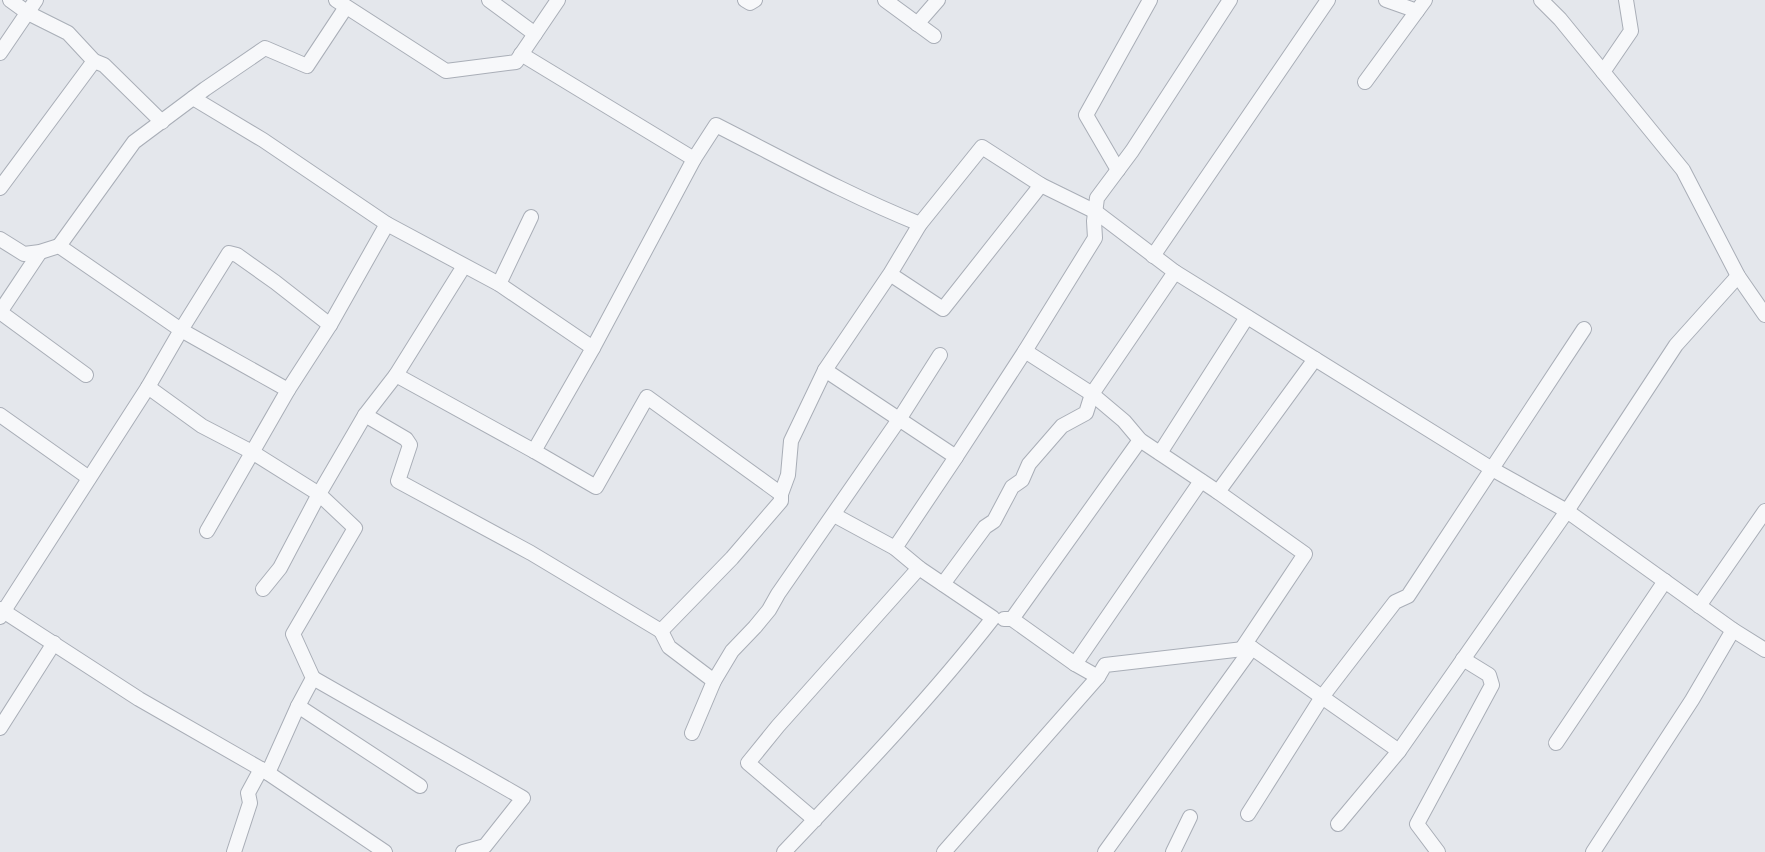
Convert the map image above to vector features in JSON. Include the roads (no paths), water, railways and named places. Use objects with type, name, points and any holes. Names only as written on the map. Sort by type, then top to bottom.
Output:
[{"type":"street","points":[[10,0],[28,14],[68,33],[94,61],[104,65],[162,122]]},
{"type":"street","points":[[0,53],[28,14],[36,0]]},
{"type":"street","points":[[489,0],[535,34]]},
{"type":"street","points":[[0,239],[24,254],[40,252],[59,246],[134,142],[193,98],[265,48],[307,66],[341,3],[446,71],[516,62],[558,0]]},
{"type":"street","points":[[745,0],[750,3],[755,0]]},
{"type":"street","points":[[885,0],[934,36]]},
{"type":"street","points":[[917,24],[938,0]]},
{"type":"street","points":[[1118,170],[1086,115],[1150,0]]},
{"type":"street","points":[[895,548],[1025,351],[1096,238],[1094,221],[1097,198],[1132,151],[1230,0]]},
{"type":"street","points":[[1154,256],[1328,0]]},
{"type":"street","points":[[1365,82],[1421,5],[1386,0]]},
{"type":"street","points":[[1541,0],[1560,19],[1683,170],[1738,276],[1765,315]]},
{"type":"street","points":[[1603,72],[1631,31],[1626,0]]},
{"type":"street","points":[[521,54],[694,159]]},
{"type":"street","points":[[0,188],[94,61]]},
{"type":"street","points":[[193,98],[263,140],[387,224],[499,284],[594,348]]},
{"type":"street","points":[[534,451],[594,348],[694,159],[716,125],[834,185],[890,212],[920,224]]},
{"type":"street","points":[[661,631],[732,558],[781,501],[781,494],[788,475],[791,441],[825,370],[890,274],[920,224],[982,147],[1041,185],[1096,212],[1175,272],[1492,470],[1567,511],[1733,630],[1765,650]]},
{"type":"street","points":[[890,274],[943,309],[1041,185]]},
{"type":"street","points":[[499,284],[531,217]]},
{"type":"street","points":[[207,531],[288,390],[330,326],[387,224]]},
{"type":"street","points":[[59,246],[181,330],[288,390]]},
{"type":"street","points":[[40,252],[0,312],[86,375]]},
{"type":"street","points":[[330,326],[275,282],[237,256],[229,253],[181,330],[148,387],[90,478],[1,612],[54,643],[139,699],[264,771],[385,852]]},
{"type":"street","points":[[264,589],[280,568],[319,494],[365,415],[396,375],[464,266]]},
{"type":"street","points":[[943,584],[985,527],[994,520],[1012,487],[1022,480],[1029,464],[1062,426],[1086,413],[1092,394],[1175,272]]},
{"type":"street","points":[[1338,824],[1399,751],[1567,511],[1676,345],[1738,276]]},
{"type":"street","points":[[1160,453],[1247,317]]},
{"type":"street","points":[[1248,814],[1322,697],[1395,602],[1408,596],[1584,329]]},
{"type":"street","points":[[1025,351],[1092,394],[1124,421],[1140,440],[1218,492],[1305,554],[1246,649],[1105,852]]},
{"type":"street","points":[[692,733],[714,681],[732,651],[769,610],[778,594],[900,418],[940,355]]},
{"type":"street","points":[[1218,492],[1315,360]]},
{"type":"street","points":[[825,370],[900,418],[956,457]]},
{"type":"street","points":[[396,375],[596,487],[646,397],[781,494]]},
{"type":"street","points":[[148,387],[202,426],[252,452],[319,494],[355,528],[293,634],[313,678],[523,798],[485,846],[463,852]]},
{"type":"street","points":[[0,415],[90,478]]},
{"type":"street","points":[[365,415],[406,439],[410,445],[398,482],[531,553],[661,631],[669,647],[714,681]]},
{"type":"street","points":[[1012,619],[1140,440]]},
{"type":"street","points":[[1075,664],[1201,481]]},
{"type":"street","points":[[1699,606],[1765,511]]},
{"type":"street","points":[[834,515],[895,548],[919,568],[993,618],[1012,619],[1075,664],[1098,677]]},
{"type":"street","points":[[814,820],[748,763],[778,726],[919,568]]},
{"type":"street","points":[[1556,743],[1665,581]]},
{"type":"street","points":[[784,852],[862,770],[973,644],[993,618]]},
{"type":"street","points":[[1593,852],[1692,700],[1733,630]]},
{"type":"street","points":[[0,728],[54,643]]},
{"type":"street","points":[[944,852],[1098,677],[1105,665],[1246,649],[1322,697],[1399,751]]},
{"type":"street","points":[[1438,852],[1417,824],[1492,685],[1489,675],[1463,659]]},
{"type":"street","points":[[234,852],[250,803],[248,792],[264,771],[313,678]]},
{"type":"street","points":[[298,706],[420,786]]},
{"type":"street","points":[[1173,852],[1190,817]]}]
